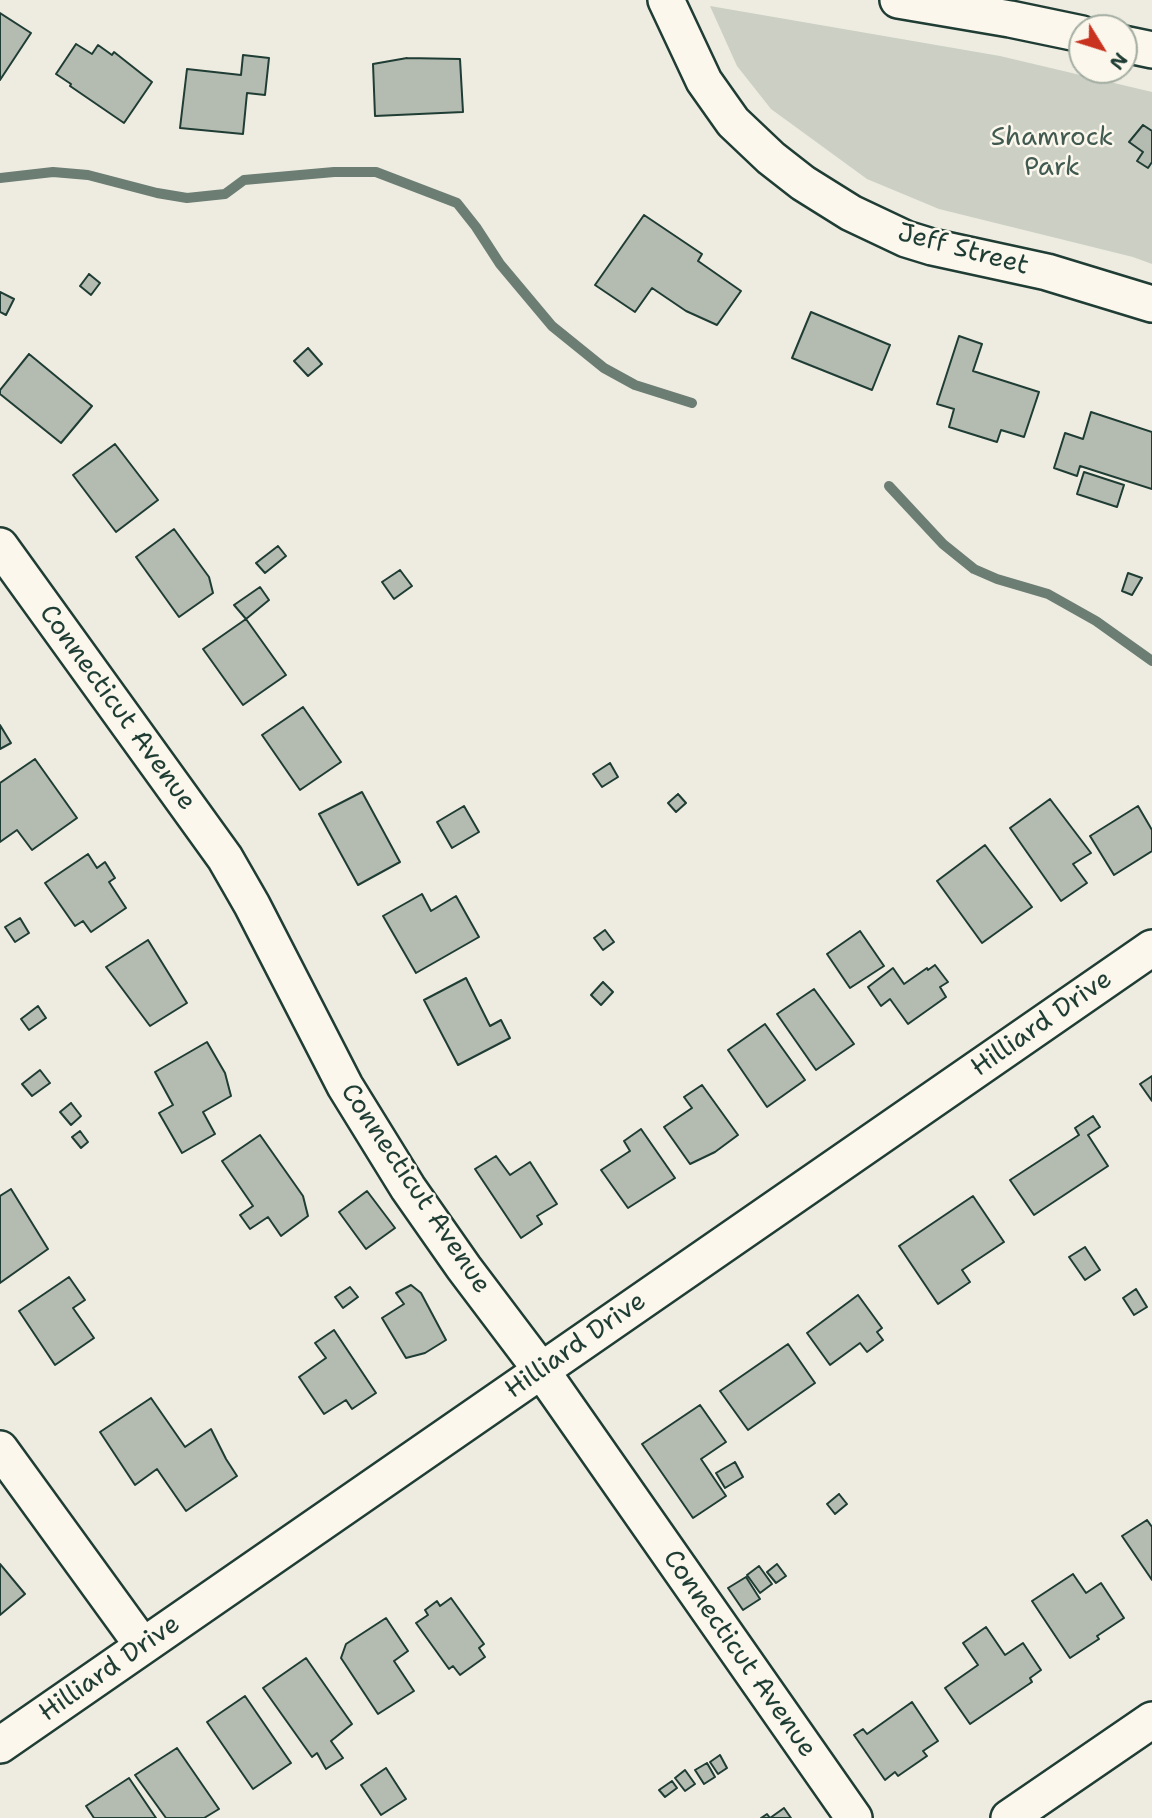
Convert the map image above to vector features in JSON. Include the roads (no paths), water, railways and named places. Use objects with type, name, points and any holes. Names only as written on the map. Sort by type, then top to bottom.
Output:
[{"type":"street","name":"Jeff Street","points":[[666,0],[704,80],[733,122],[771,158],[803,183],[851,213],[906,239],[1047,272],[1152,304]]},
{"type":"street","points":[[898,0],[1068,31]]},
{"type":"street","name":"Connecticut Avenue","points":[[0,546],[222,854],[252,905],[345,1086],[408,1188],[541,1370],[854,1818]]},
{"type":"street","name":"Hilliard Drive","points":[[0,1745],[1152,948]]},
{"type":"street","points":[[0,1449],[143,1646]]},
{"type":"street","points":[[1009,1818],[1152,1720]]},
{"type":"waterway","points":[[0,178],[53,172],[88,175],[187,198],[225,194],[244,180],[334,172],[376,172],[457,203],[500,264],[552,326],[604,368],[635,385],[692,403]]},
{"type":"waterway","points":[[889,486],[943,544],[974,569],[997,579],[1048,594],[1096,621],[1152,661]]},
{"type":"park label","name":"Shamrock Park","points":[[1052,153]]}]
